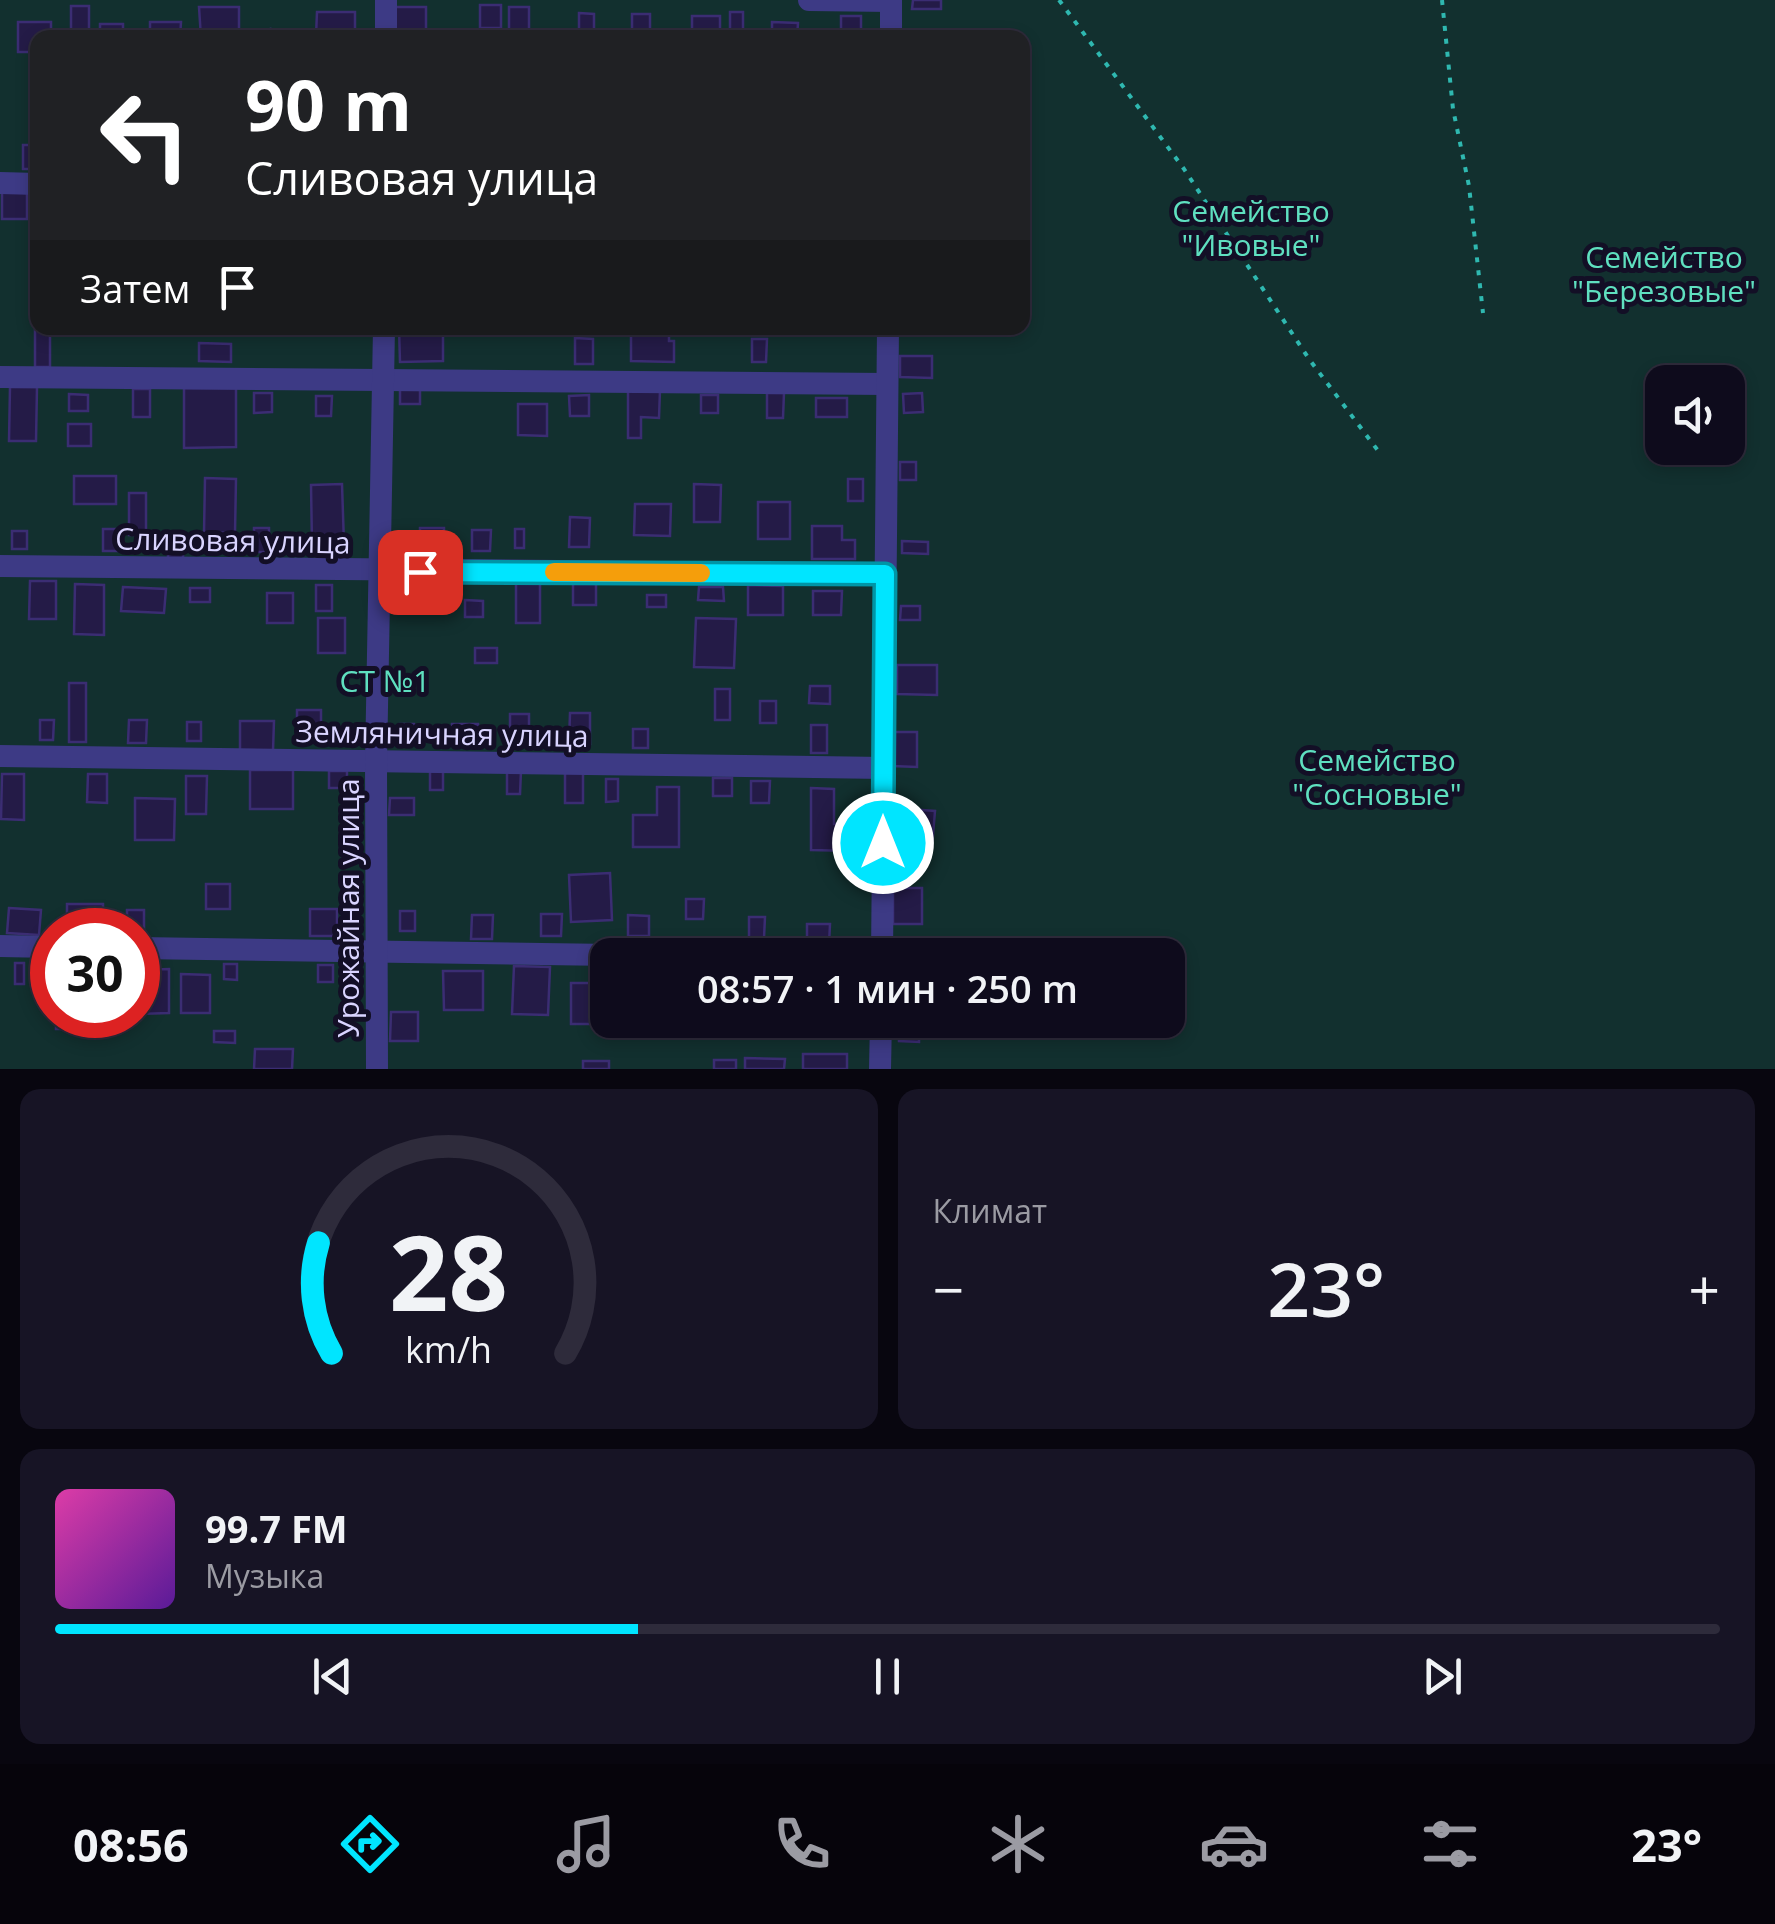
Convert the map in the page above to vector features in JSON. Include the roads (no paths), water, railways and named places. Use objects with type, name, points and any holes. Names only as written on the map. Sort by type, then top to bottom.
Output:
[{"type":"street","points":[[386,0],[386,30]]},
{"type":"street","points":[[809,0],[891,1],[891,30]]},
{"type":"street","points":[[0,183],[30,184]]},
{"type":"street","name":"Урожайная улица","points":[[376,1069],[376,762],[384,335]]},
{"type":"street","points":[[882,938],[888,335]]},
{"type":"street","points":[[0,376],[888,384]]},
{"type":"street","name":"Сливовая улица","points":[[0,566],[885,574]]},
{"type":"street","name":"Земляничная улица","points":[[0,756],[884,768]]},
{"type":"street","points":[[0,946],[30,947]]},
{"type":"street","points":[[160,948],[590,955]]},
{"type":"street","points":[[880,1069],[881,1038]]},
{"type":"park label","name":"Семейство \"Ивовые\"","points":[[1251,227]]},
{"type":"park label","name":"Семейство \"Березовые\"","points":[[1664,273]]},
{"type":"park label","name":"СТ №1","points":[[385,680]]},
{"type":"park label","name":"Семейство \"Сосновые\"","points":[[1377,776]]}]
